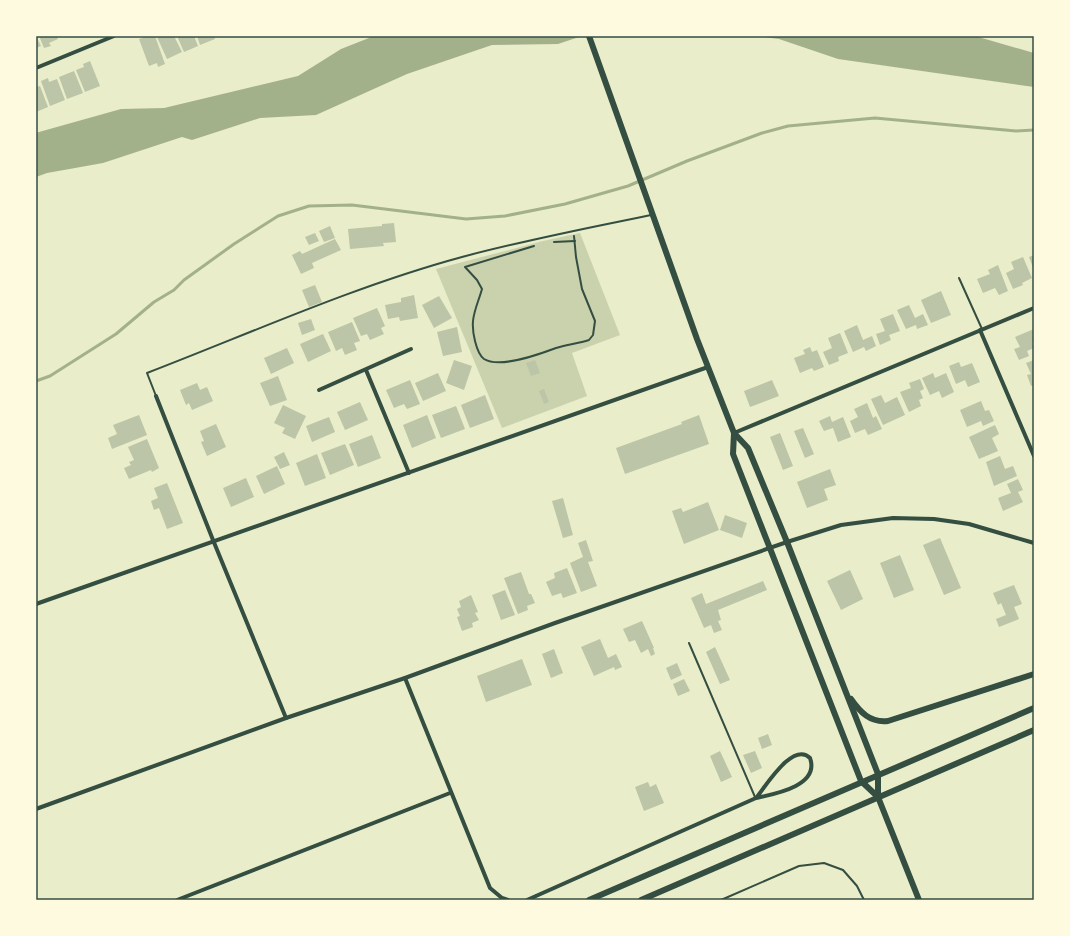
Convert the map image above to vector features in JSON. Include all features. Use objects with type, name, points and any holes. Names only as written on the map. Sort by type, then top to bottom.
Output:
[{"type":"main road","points":[[589,36],[708,367],[734,433],[748,448],[787,542],[878,774],[878,796],[919,900]]},
{"type":"main road","points":[[734,433],[732,454],[771,548],[861,781],[878,796]]},
{"type":"main road","points":[[843,685],[858,710],[867,717],[881,722],[902,717],[1034,674]]},
{"type":"main road","points":[[589,900],[861,781],[1034,708]]},
{"type":"main road","points":[[641,900],[878,796],[1034,730]]},
{"type":"street","points":[[36,68],[114,36]]},
{"type":"street","points":[[734,433],[1034,308]]},
{"type":"street","points":[[981,330],[1034,456]]},
{"type":"street","points":[[319,390],[411,349]]},
{"type":"street","points":[[36,604],[213,540],[409,473],[708,367]]},
{"type":"street","points":[[366,370],[409,473]]},
{"type":"street","points":[[156,396],[286,718]]},
{"type":"street","points":[[36,809],[286,718],[405,678],[555,623],[787,542],[841,525],[894,518],[934,519],[969,524],[1034,544]]},
{"type":"street","points":[[405,678],[450,793],[490,888],[502,898],[508,900]]},
{"type":"street","points":[[527,900],[756,798],[779,793],[802,782],[812,769],[810,758],[799,753],[787,760],[756,798]]},
{"type":"street","points":[[177,900],[450,793]]},
{"type":"lane","points":[[156,396],[147,373],[350,294],[462,257],[574,231],[653,215]]},
{"type":"lane","points":[[959,278],[981,330]]},
{"type":"lane","points":[[689,643],[756,798]]},
{"type":"lane","points":[[721,900],[800,866],[824,863],[843,870],[857,886],[864,900]]},
{"type":"path","points":[[537,246],[465,267],[477,280],[482,289],[472,323],[479,351],[484,358],[493,362],[542,355],[557,348],[589,340],[593,335],[595,321],[582,289],[576,257],[575,241],[548,243]]},
{"type":"shaded area","points":[[374,36],[582,36],[558,44],[492,45],[407,74],[316,115],[260,118],[192,140],[182,137],[103,163],[47,173],[36,177],[36,133],[121,109],[164,108],[298,76],[341,49]]},
{"type":"shaded area","points":[[757,36],[975,36],[1034,53],[1034,87],[838,59],[779,39]]},
{"type":"shaded area","points":[[580,233],[620,335],[572,353],[587,396],[502,428],[436,269],[543,241]]},
{"type":"building","points":[[36,36],[41,46],[36,48]]},
{"type":"building","points":[[39,36],[56,36],[58,39],[49,43],[51,46],[44,48]]},
{"type":"building","points":[[148,36],[155,36],[165,64],[158,67],[157,63],[149,66],[139,39]]},
{"type":"building","points":[[174,36],[182,52],[167,59],[157,37]]},
{"type":"building","points":[[177,36],[194,36],[198,46],[184,52]]},
{"type":"building","points":[[197,36],[214,36],[215,39],[200,45]]},
{"type":"building","points":[[90,61],[100,86],[85,92],[76,70],[84,67],[83,64]]},
{"type":"building","points":[[74,71],[83,93],[67,99],[59,77]]},
{"type":"building","points":[[48,78],[49,82],[57,79],[65,100],[50,106],[41,81]]},
{"type":"building","points":[[40,86],[48,107],[36,112],[36,87]]},
{"type":"building","points":[[394,223],[396,242],[383,243],[384,246],[350,249],[348,229],[382,226],[382,224]]},
{"type":"building","points":[[330,226],[335,238],[324,242],[319,231]]},
{"type":"building","points":[[315,233],[319,241],[309,245],[305,237]]},
{"type":"building","points":[[335,239],[341,250],[312,263],[314,268],[301,274],[292,255],[300,251],[302,254]]},
{"type":"building","points":[[1034,255],[1034,270],[1029,257]]},
{"type":"building","points":[[1023,257],[1032,278],[1022,283],[1023,285],[1013,289],[1006,273],[1014,269],[1011,262]]},
{"type":"building","points":[[998,265],[1008,291],[999,295],[995,288],[983,293],[977,279],[990,274],[988,270]]},
{"type":"building","points":[[315,285],[322,302],[309,307],[302,290]]},
{"type":"building","points":[[941,291],[951,315],[931,323],[921,300]]},
{"type":"building","points":[[414,295],[418,318],[400,321],[399,317],[388,319],[385,305],[401,302],[401,298]]},
{"type":"building","points":[[439,296],[452,318],[434,328],[422,305]]},
{"type":"building","points":[[909,305],[915,318],[923,314],[928,325],[917,329],[916,325],[906,329],[897,310]]},
{"type":"building","points":[[377,308],[385,326],[381,328],[384,334],[370,340],[367,334],[361,336],[353,318]]},
{"type":"building","points":[[893,314],[900,331],[889,335],[891,340],[880,345],[876,334],[885,331],[880,319]]},
{"type":"building","points":[[311,319],[315,330],[302,335],[298,323]]},
{"type":"building","points":[[352,322],[360,341],[354,343],[357,350],[345,355],[342,348],[336,351],[328,332]]},
{"type":"building","points":[[857,325],[863,340],[872,336],[876,346],[866,351],[864,347],[853,352],[844,331]]},
{"type":"building","points":[[457,327],[462,352],[443,356],[437,332]]},
{"type":"building","points":[[1034,329],[1034,343],[1032,343],[1034,348],[1027,351],[1029,356],[1019,360],[1014,349],[1020,347],[1015,337]]},
{"type":"building","points":[[840,333],[848,353],[838,357],[839,361],[829,365],[823,352],[832,348],[828,338]]},
{"type":"building","points":[[323,334],[331,351],[308,362],[300,344]]},
{"type":"building","points":[[810,347],[812,352],[817,350],[824,367],[814,371],[812,368],[800,373],[794,358],[805,354],[803,350]]},
{"type":"building","points":[[287,348],[294,363],[271,374],[264,358]]},
{"type":"building","points":[[454,360],[472,366],[464,390],[446,383]]},
{"type":"building","points":[[535,360],[540,373],[531,376],[526,363]]},
{"type":"building","points":[[1034,360],[1034,385],[1031,386],[1027,375],[1031,374],[1026,363]]},
{"type":"building","points":[[959,362],[961,367],[972,363],[980,382],[968,387],[965,380],[956,384],[949,366]]},
{"type":"building","points":[[438,373],[446,391],[423,401],[415,383]]},
{"type":"building","points":[[933,373],[935,378],[946,373],[954,392],[942,398],[939,391],[930,395],[922,378]]},
{"type":"building","points":[[278,376],[287,400],[270,406],[260,383]]},
{"type":"building","points":[[920,379],[924,389],[920,391],[923,398],[919,400],[921,406],[909,412],[900,392],[911,388],[909,383]]},
{"type":"building","points":[[410,380],[420,404],[407,409],[404,404],[394,408],[386,390]]},
{"type":"building","points":[[772,380],[779,396],[750,407],[744,391]]},
{"type":"building","points":[[197,383],[200,390],[207,387],[213,401],[192,410],[189,403],[186,405],[180,390]]},
{"type":"building","points":[[544,389],[549,402],[544,404],[539,391]]},
{"type":"building","points":[[485,395],[494,419],[470,428],[461,405]]},
{"type":"building","points":[[881,395],[885,403],[897,397],[905,415],[883,425],[871,399]]},
{"type":"building","points":[[981,401],[985,411],[989,410],[994,421],[983,426],[981,421],[967,427],[960,410]]},
{"type":"building","points":[[360,402],[368,420],[345,430],[337,412]]},
{"type":"building","points":[[867,403],[873,418],[876,416],[882,429],[868,435],[865,429],[855,433],[850,421],[858,417],[854,409]]},
{"type":"building","points":[[283,405],[306,416],[295,439],[282,433],[285,428],[274,423]]},
{"type":"building","points":[[456,406],[465,429],[441,438],[432,415]]},
{"type":"building","points":[[139,415],[147,435],[112,449],[108,438],[117,434],[113,425]]},
{"type":"building","points":[[427,415],[436,438],[412,448],[403,425]]},
{"type":"building","points":[[699,415],[709,444],[625,474],[616,448],[682,424],[681,422]]},
{"type":"building","points":[[830,416],[832,422],[843,417],[851,437],[838,442],[833,428],[824,431],[819,421]]},
{"type":"building","points":[[329,417],[335,432],[312,442],[306,426]]},
{"type":"building","points":[[216,424],[226,447],[207,456],[201,442],[204,441],[200,431]]},
{"type":"building","points":[[995,425],[999,434],[992,438],[998,451],[979,459],[969,437]]},
{"type":"building","points":[[803,428],[814,454],[805,458],[794,431]]},
{"type":"building","points":[[780,433],[793,466],[783,470],[770,437]]},
{"type":"building","points":[[372,435],[381,458],[358,467],[349,444]]},
{"type":"building","points":[[147,439],[159,468],[152,472],[151,470],[129,479],[124,468],[131,465],[129,462],[134,460],[128,447]]},
{"type":"building","points":[[345,444],[354,465],[330,475],[321,453]]},
{"type":"building","points":[[284,452],[290,465],[280,469],[274,457]]},
{"type":"building","points":[[317,454],[326,478],[305,486],[296,463]]},
{"type":"building","points":[[1000,456],[1005,469],[1013,466],[1017,476],[994,486],[986,462]]},
{"type":"building","points":[[277,466],[285,484],[264,494],[256,476]]},
{"type":"building","points":[[830,469],[836,485],[824,489],[828,500],[807,508],[797,482]]},
{"type":"building","points":[[246,478],[254,497],[231,507],[223,488]]},
{"type":"building","points":[[1018,479],[1023,490],[1018,492],[1023,502],[1003,511],[998,498],[1011,493],[1007,484]]},
{"type":"building","points":[[167,483],[183,523],[167,529],[159,508],[154,510],[151,501],[158,498],[154,488]]},
{"type":"building","points":[[563,498],[573,535],[563,538],[552,501]]},
{"type":"building","points":[[708,502],[719,530],[684,544],[672,511],[681,508],[683,512]]},
{"type":"building","points":[[725,515],[747,523],[742,538],[720,530]]},
{"type":"building","points":[[940,538],[961,588],[944,595],[923,545]]},
{"type":"building","points":[[586,540],[593,561],[588,562],[597,586],[581,592],[570,563],[583,557],[578,543]]},
{"type":"building","points":[[900,555],[914,590],[894,598],[880,563]]},
{"type":"building","points":[[567,568],[577,593],[563,598],[561,593],[552,596],[546,582],[555,578],[554,573]]},
{"type":"building","points":[[850,570],[863,599],[841,610],[827,581]]},
{"type":"building","points":[[521,572],[529,594],[531,594],[535,603],[527,606],[528,610],[518,614],[504,578]]},
{"type":"building","points":[[763,581],[767,590],[718,610],[721,620],[718,621],[722,630],[714,633],[711,625],[704,628],[691,598],[702,593],[706,604]]},
{"type":"building","points":[[1014,585],[1022,604],[1014,607],[1019,619],[999,627],[996,619],[1006,615],[1001,603],[998,605],[993,593]]},
{"type":"building","points":[[505,590],[515,615],[501,620],[492,595]]},
{"type":"building","points":[[471,595],[478,612],[475,613],[479,620],[472,623],[473,627],[462,631],[457,617],[460,616],[457,609],[461,607],[459,601]]},
{"type":"building","points":[[642,621],[654,648],[655,654],[651,656],[648,649],[641,653],[635,640],[629,642],[623,629]]},
{"type":"building","points":[[600,639],[608,658],[616,654],[622,667],[615,670],[614,667],[594,676],[581,647]]},
{"type":"building","points":[[715,647],[730,680],[720,684],[706,652]]},
{"type":"building","points":[[554,649],[563,673],[551,678],[542,654]]},
{"type":"building","points":[[522,659],[532,685],[486,702],[477,676]]},
{"type":"building","points":[[677,663],[682,675],[671,680],[666,668]]},
{"type":"building","points":[[684,679],[690,691],[678,696],[673,684]]},
{"type":"building","points":[[768,734],[772,745],[762,749],[758,738]]},
{"type":"building","points":[[720,751],[732,777],[721,782],[710,756]]},
{"type":"building","points":[[755,751],[762,768],[751,773],[743,755]]},
{"type":"building","points":[[648,782],[650,787],[656,784],[664,803],[644,811],[635,787]]},
{"type":"waterway","points":[[36,381],[50,376],[116,334],[154,302],[174,290],[184,280],[234,244],[278,216],[309,206],[352,205],[466,219],[505,216],[565,204],[628,186],[687,161],[762,133],[788,126],[875,118],[1016,131],[1034,130]]}]
